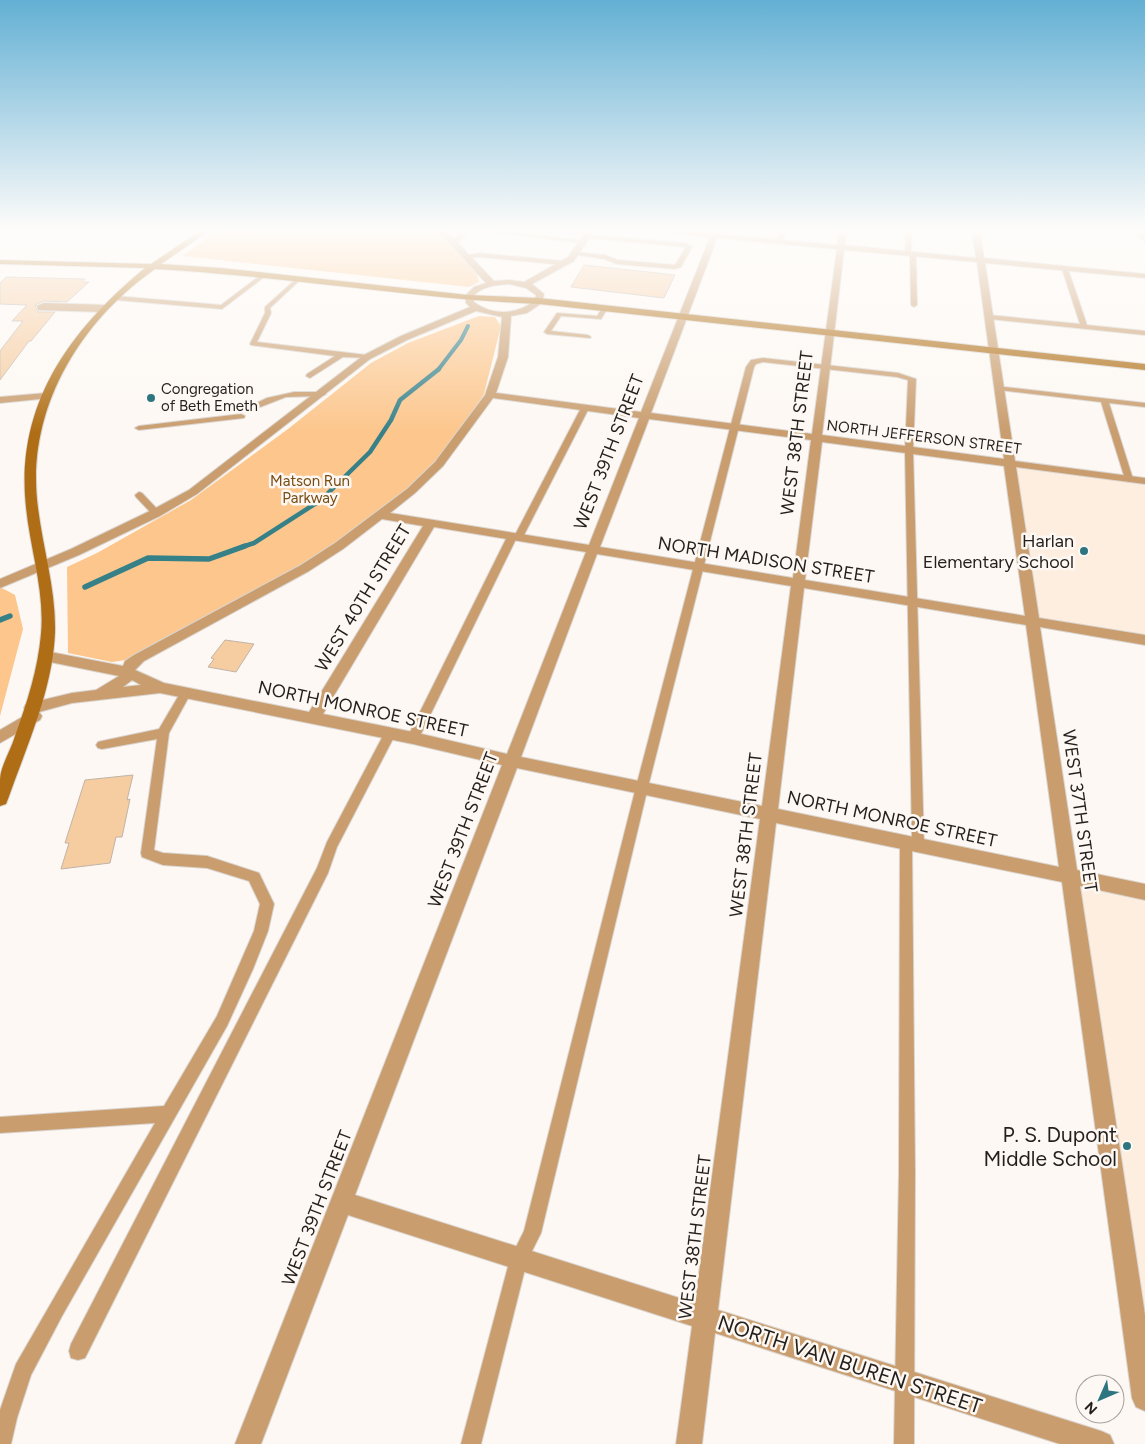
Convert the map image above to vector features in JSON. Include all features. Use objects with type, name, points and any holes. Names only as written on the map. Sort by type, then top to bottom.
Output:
[{"type":"main road","points":[[0,799],[30,714],[45,656],[48,613],[43,565],[33,512],[30,475],[32,440],[46,396],[70,348],[116,298]]},
{"type":"main road","points":[[477,298],[539,301]]},
{"type":"main road","points":[[524,298],[1145,367]]},
{"type":"street","points":[[468,298],[475,308],[490,312],[507,313],[528,309],[539,301]]},
{"type":"street","name":"WEST 39TH STREET","points":[[248,1444],[690,298]]},
{"type":"street","name":"WEST 38TH STREET","points":[[689,1444],[834,298]]},
{"type":"street","name":"WEST 37TH STREET","points":[[986,298],[1145,1398]]},
{"type":"street","points":[[0,584],[156,513],[207,483],[368,357],[404,338],[475,308]]},
{"type":"street","points":[[99,695],[125,680],[130,665],[139,658],[305,568],[339,546],[411,491],[438,464],[490,395],[503,357],[507,313]]},
{"type":"street","name":"NORTH JEFFERSON STREET","points":[[490,395],[1145,481]]},
{"type":"street","points":[[0,400],[46,396]]},
{"type":"street","name":"NORTH MADISON STREET","points":[[381,515],[1145,640]]},
{"type":"street","name":"WEST 40TH STREET","points":[[313,718],[431,523]]},
{"type":"street","points":[[45,656],[127,672],[161,688]]},
{"type":"street","points":[[0,737],[30,714],[63,700],[161,688]]},
{"type":"street","name":"NORTH MONROE STREET","points":[[161,688],[389,735],[413,738],[511,761],[1145,892]]},
{"type":"street","name":"NORTH VAN BUREN STREET","points":[[341,1202],[1101,1444]]},
{"type":"lane","points":[[121,298],[222,307],[233,298]]},
{"type":"lane","points":[[277,298],[267,308],[268,313],[253,344],[368,357]]},
{"type":"lane","points":[[913,298],[914,305]]},
{"type":"lane","points":[[1075,298],[1084,326]]},
{"type":"lane","points":[[44,305],[105,309],[40,309],[39,308],[44,305]]},
{"type":"lane","points":[[588,337],[547,332],[559,314],[600,318],[605,308]]},
{"type":"lane","points":[[989,317],[1145,333]]},
{"type":"lane","points":[[310,376],[342,355]]},
{"type":"lane","points":[[471,1444],[519,1259],[532,1233],[642,788],[750,367],[754,362],[763,360],[898,375],[912,379],[910,450],[913,602],[912,844],[904,1444]]},
{"type":"lane","points":[[999,388],[1145,405]]},
{"type":"lane","points":[[252,407],[286,394],[298,392],[322,394]]},
{"type":"lane","points":[[1104,400],[1128,479]]},
{"type":"lane","points":[[230,417],[232,406]]},
{"type":"lane","points":[[413,738],[515,537],[585,408]]},
{"type":"lane","points":[[139,428],[241,416]]},
{"type":"lane","points":[[139,495],[156,513]]},
{"type":"lane","points":[[1,1444],[7,1418],[23,1371],[60,1302],[222,1021],[261,931],[268,904],[254,877],[207,862],[163,859],[147,853],[163,733],[186,693]]},
{"type":"lane","points":[[102,745],[163,733]]},
{"type":"lane","points":[[78,1352],[323,869],[331,846],[389,735]]},
{"type":"lane","points":[[0,1125],[168,1114]]},
{"type":"shaded area","name":"Harlan Elementary School","points":[[1010,464],[1145,481],[1145,640],[1033,621]]},
{"type":"shaded area","name":"P. S. Dupont Middle School","points":[[1070,876],[1145,892],[1145,1399]]},
{"type":"green space","name":"Matson Run Parkway","points":[[479,316],[495,317],[501,326],[484,394],[453,445],[423,479],[349,539],[139,658],[112,662],[68,653],[67,567],[97,553],[191,500],[288,429],[371,363],[408,343]]},
{"type":"green space","points":[[0,587],[15,595],[23,629],[0,716]]},
{"type":"building","points":[[0,298],[71,298],[67,302],[44,301],[35,305],[38,312],[55,312],[29,341],[0,380],[0,351],[23,321],[12,321],[27,305],[0,304]]},
{"type":"building","points":[[225,640],[254,644],[236,672],[208,667],[214,659],[211,658]]},
{"type":"building","points":[[133,775],[127,800],[130,799],[122,837],[116,837],[110,863],[61,869],[69,843],[65,843],[85,780]]},
{"type":"waterway","points":[[438,369],[461,340],[468,326]]},
{"type":"waterway","points":[[245,546],[254,543],[321,500],[370,452],[391,420],[400,400],[438,369]]},
{"type":"waterway","points":[[85,587],[148,558],[209,559],[245,546]]},
{"type":"waterway","points":[[0,620],[10,616]]},
{"type":"place","name":"Congregation of Beth Emeth","points":[[151,398]]},
{"type":"place","name":"Harlan Elementary School","points":[[1084,551]]},
{"type":"place","name":"P. S. Dupont Middle School","points":[[1127,1146]]}]
